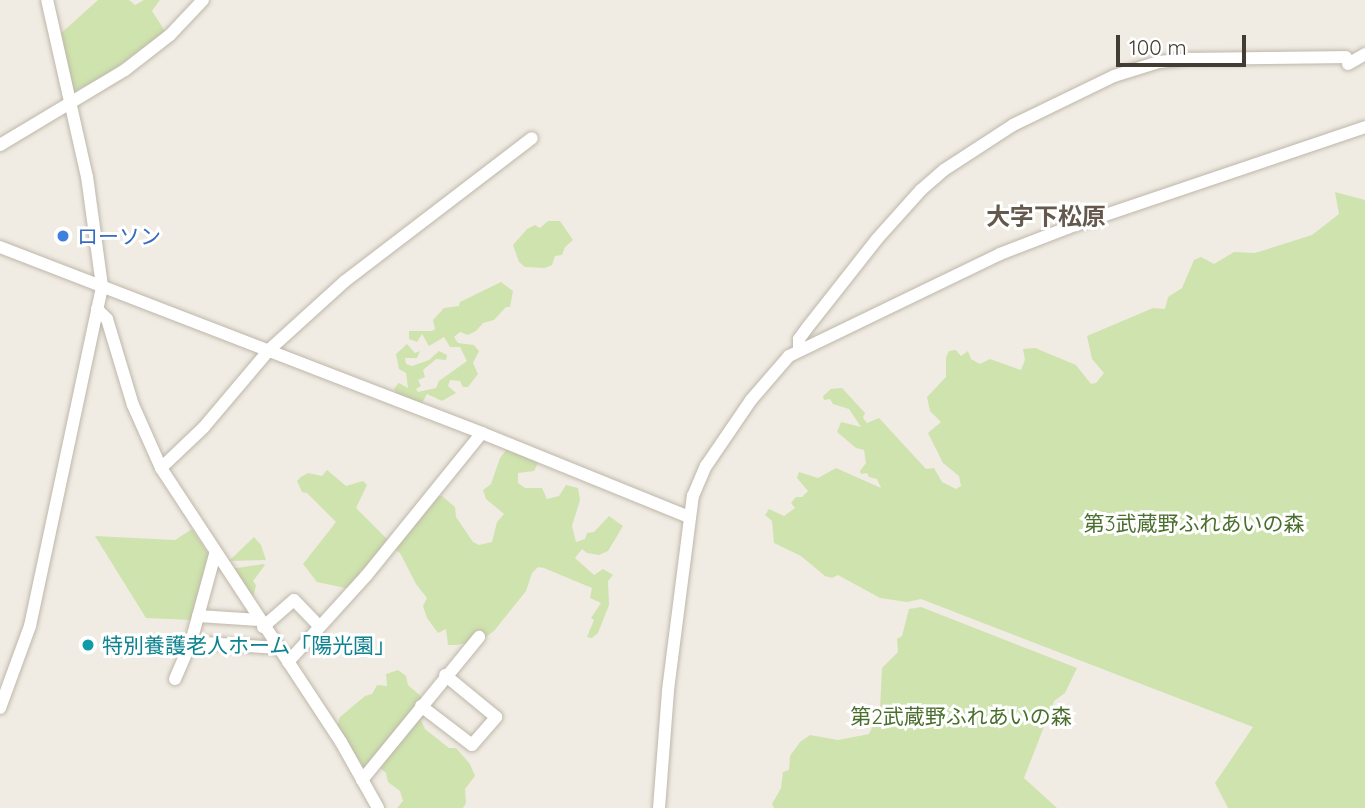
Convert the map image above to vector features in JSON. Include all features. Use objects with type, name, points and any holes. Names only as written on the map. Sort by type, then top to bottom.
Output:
[{"type":"street","points":[[0,708],[30,626],[102,286],[87,177],[47,0]]},
{"type":"street","points":[[0,145],[139,60],[170,35],[202,0]]},
{"type":"street","points":[[799,349],[799,339],[807,328],[877,239],[921,190],[944,170],[1013,125],[1114,76],[1158,62],[1189,59],[1347,60],[1365,54]]},
{"type":"street","points":[[659,808],[693,496],[706,466],[757,392],[780,364],[799,349],[857,324],[1000,254],[1067,228],[1365,127]]},
{"type":"street","points":[[161,468],[204,427],[270,351],[345,281],[532,138]]},
{"type":"street","points":[[0,247],[482,433],[689,517]]},
{"type":"street","points":[[97,309],[107,319],[133,405],[161,468],[341,742],[378,808]]},
{"type":"street","points":[[288,662],[366,576],[482,433]]},
{"type":"street","points":[[175,679],[191,642],[215,554]]},
{"type":"street","points":[[198,616],[261,624],[294,600],[319,626]]},
{"type":"street","points":[[362,780],[445,675],[480,637]]},
{"type":"street","points":[[191,642],[278,648]]},
{"type":"street","points":[[421,706],[472,745],[496,717],[445,675]]},
{"type":"green space","points":[[98,0],[129,0],[135,5],[144,0],[160,0],[152,11],[165,31],[108,74],[75,91],[71,89],[59,35]]},
{"type":"green space","name":"第3武蔵野ふれあいの森","points":[[1335,192],[1365,200],[1365,808],[1228,808],[1215,783],[1253,727],[921,599],[907,602],[880,598],[838,575],[832,578],[825,576],[801,556],[774,543],[772,521],[765,515],[769,509],[784,516],[795,508],[791,503],[808,491],[797,478],[799,472],[818,478],[836,468],[881,488],[877,479],[869,477],[867,473],[861,474],[860,471],[866,463],[864,450],[856,448],[837,432],[841,422],[861,427],[849,409],[833,404],[830,399],[824,400],[823,396],[831,389],[842,388],[865,413],[863,418],[867,423],[879,418],[926,469],[934,468],[942,482],[956,489],[961,486],[959,476],[943,463],[928,433],[941,422],[930,411],[927,397],[946,377],[946,357],[949,351],[956,350],[961,356],[968,351],[971,359],[980,364],[990,359],[1021,370],[1025,360],[1023,349],[1035,348],[1076,365],[1091,384],[1096,383],[1104,373],[1092,359],[1087,336],[1153,308],[1165,309],[1168,297],[1182,288],[1194,260],[1201,257],[1214,264],[1234,252],[1255,253],[1312,235],[1339,214]]},
{"type":"green space","points":[[548,221],[560,221],[573,240],[565,247],[562,255],[555,256],[552,265],[545,268],[525,267],[519,262],[513,245],[527,229],[535,225],[540,228]]},
{"type":"green space","points":[[501,282],[513,291],[510,307],[506,307],[494,320],[483,323],[476,331],[468,335],[460,332],[454,337],[458,343],[474,345],[479,351],[473,363],[478,374],[468,387],[463,387],[460,381],[450,380],[448,386],[456,393],[442,401],[427,394],[422,403],[400,397],[394,389],[397,385],[399,383],[408,388],[406,373],[399,369],[396,354],[407,344],[415,353],[420,351],[417,358],[405,358],[406,364],[412,366],[429,360],[439,351],[447,355],[446,360],[436,359],[423,370],[425,377],[418,380],[421,386],[416,389],[418,392],[436,388],[439,381],[467,361],[460,347],[450,347],[444,337],[429,346],[422,334],[417,342],[409,339],[409,331],[432,331],[435,329],[433,320],[444,308],[459,306],[460,302]]},
{"type":"green space","points":[[507,449],[538,463],[534,471],[518,473],[518,483],[525,488],[542,488],[547,499],[559,496],[566,485],[578,488],[580,500],[572,526],[576,542],[585,539],[587,533],[594,532],[609,516],[623,526],[608,551],[599,555],[587,553],[582,549],[575,558],[594,575],[603,569],[613,575],[608,581],[609,605],[598,633],[592,638],[587,637],[594,620],[591,618],[601,603],[590,598],[592,588],[544,568],[538,567],[532,573],[526,591],[494,631],[480,641],[448,645],[446,629],[438,633],[427,618],[423,606],[427,598],[416,584],[400,553],[395,550],[360,571],[362,580],[350,589],[317,582],[303,564],[336,522],[307,493],[302,492],[297,481],[308,473],[322,476],[327,470],[346,486],[363,481],[367,485],[356,508],[388,540],[408,535],[424,497],[442,496],[455,507],[456,517],[473,542],[479,545],[492,542],[497,522],[504,514],[486,499],[483,490],[491,484],[500,458]]},
{"type":"green space","points":[[192,529],[211,558],[193,620],[146,618],[95,536],[175,540]]},
{"type":"green space","points":[[254,537],[261,545],[266,560],[229,561]]},
{"type":"green space","points":[[265,565],[253,581],[256,585],[253,598],[231,569]]},
{"type":"green space","name":"第2武蔵野ふれあいの森","points":[[921,607],[1077,668],[1065,693],[1054,701],[1024,778],[1057,808],[774,808],[772,804],[781,788],[783,772],[789,770],[790,756],[800,742],[810,735],[838,740],[869,734],[880,710],[882,668],[898,652],[897,639],[902,636],[909,609]]},
{"type":"green space","points":[[398,670],[406,676],[408,685],[424,699],[427,715],[421,720],[425,729],[449,748],[456,748],[470,764],[475,776],[465,789],[466,803],[463,808],[397,808],[403,801],[400,791],[388,782],[386,773],[379,767],[365,769],[337,727],[340,717],[365,696],[372,694],[377,685],[387,686],[386,674]]},
{"type":"place","name":"ローソン","points":[[63,236]]},
{"type":"place","name":"特別養護老人ホーム「陽光園」","points":[[88,645]]},
{"type":"district","name":"大字下松原","points":[[1046,217]]}]
